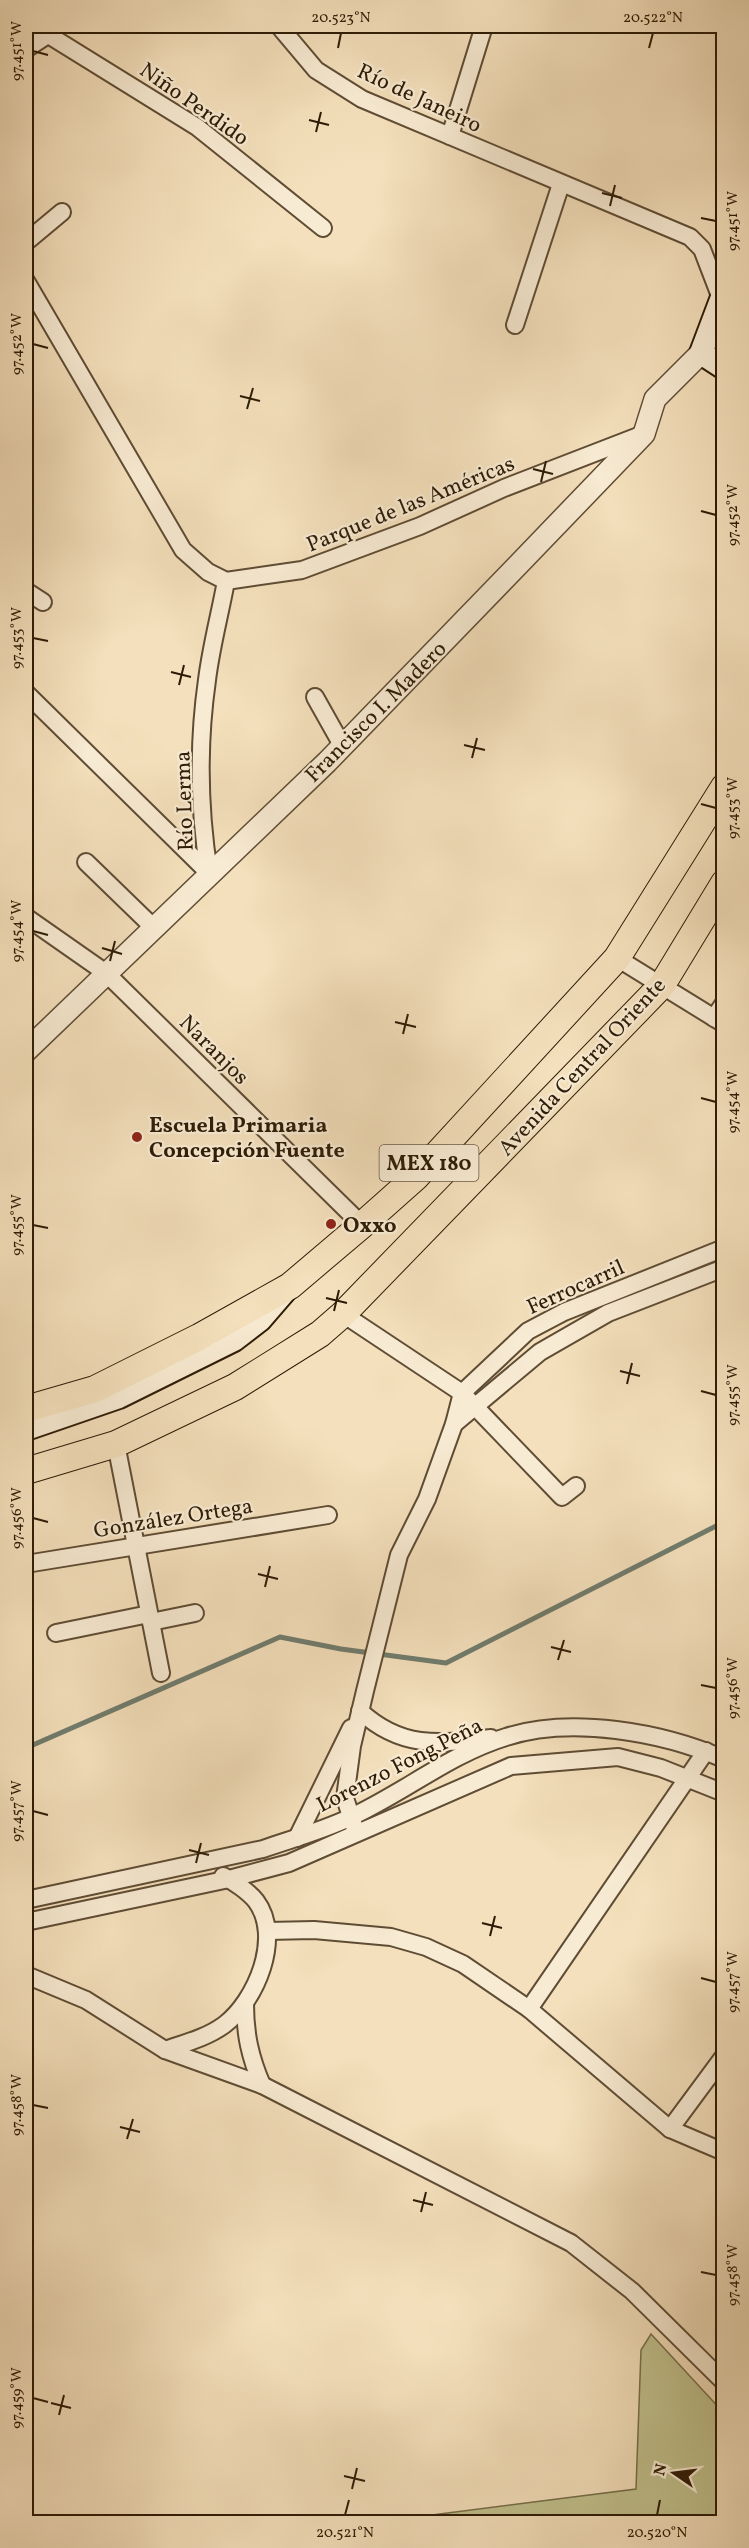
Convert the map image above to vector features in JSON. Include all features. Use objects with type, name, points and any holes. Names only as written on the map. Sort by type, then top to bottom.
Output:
[{"type":"main road","points":[[722,294],[701,353],[723,368]]},
{"type":"main road","name":"Avenida Central Oriente","points":[[26,1409],[95,1389],[199,1337],[290,1286],[362,1226],[416,1177],[617,958],[723,787]]},
{"type":"main road","name":"Avenida Central Oriente","points":[[26,1471],[116,1444],[235,1387],[321,1334],[662,985],[723,883]]},
{"type":"main road","points":[[26,1429],[119,1397],[234,1340],[260,1320],[290,1286]]},
{"type":"main road","points":[[26,1455],[69,1442],[155,1424]]},
{"type":"street","name":"Niño Perdido","points":[[34,26],[52,30],[197,127],[323,228]]},
{"type":"street","name":"Río de Janeiro","points":[[279,26],[316,70],[362,99],[690,237],[702,249],[722,294]]},
{"type":"street","points":[[450,136],[481,26]]},
{"type":"street","points":[[26,49],[52,30]]},
{"type":"street","points":[[515,325],[561,184]]},
{"type":"street","points":[[26,242],[62,212]]},
{"type":"street","points":[[26,281],[183,550],[208,572],[226,581]]},
{"type":"street","name":"Francisco I. Madero","points":[[29,1042],[106,973],[342,745],[645,434],[655,399],[701,353]]},
{"type":"street","name":"Parque de las Américas","points":[[226,581],[303,570],[420,526],[504,488],[645,434]]},
{"type":"street","name":"Río Lerma","points":[[209,873],[203,833],[201,782],[206,681],[226,581]]},
{"type":"street","points":[[26,591],[43,602]]},
{"type":"street","name":"Río Lerma","points":[[26,693],[209,873]]},
{"type":"street","points":[[315,697],[342,745]]},
{"type":"street","points":[[86,862],[153,927]]},
{"type":"street","name":"Naranjos","points":[[26,917],[106,973],[362,1226]]},
{"type":"street","points":[[617,958],[718,1021],[723,1003]]},
{"type":"street","name":"Ferrocarril","points":[[462,1393],[528,1331],[564,1312],[723,1248]]},
{"type":"street","name":"Ferrocarril","points":[[454,1424],[476,1408],[540,1352],[608,1313],[723,1268]]},
{"type":"street","points":[[343,1314],[462,1393],[562,1497],[576,1486]]},
{"type":"street","points":[[353,1825],[345,1798],[352,1746],[399,1556],[427,1499],[454,1424],[462,1393]]},
{"type":"street","points":[[116,1444],[161,1672]]},
{"type":"street","name":"González Ortega","points":[[26,1564],[328,1515]]},
{"type":"street","points":[[56,1633],[195,1613]]},
{"type":"street","points":[[360,1711],[392,1735],[412,1740],[438,1743],[506,1736]]},
{"type":"street","points":[[297,1838],[310,1817],[336,1755],[360,1711]]},
{"type":"street","name":"Lorenzo Fong Peña","points":[[26,1922],[229,1879],[289,1863],[482,1746],[506,1736],[538,1729],[582,1725],[634,1733],[706,1751],[723,1759]]},
{"type":"street","points":[[529,2009],[706,1751]]},
{"type":"street","name":"Lorenzo Fong Peña","points":[[26,1900],[263,1849],[297,1838],[353,1825],[511,1766],[618,1757],[689,1778],[723,1793]]},
{"type":"street","points":[[165,2050],[206,2036],[225,2024],[245,2004],[262,1966],[267,1931],[256,1901],[229,1879],[197,1863]]},
{"type":"street","points":[[267,1931],[314,1930],[391,1937],[463,1964],[529,2009],[670,2129],[723,2152]]},
{"type":"street","points":[[26,1975],[86,2000],[165,2050],[262,2085],[571,2243],[632,2290],[723,2382]]},
{"type":"street","points":[[245,2004],[248,2049],[262,2085]]},
{"type":"street","points":[[670,2129],[723,2056]]},
{"type":"green space","points":[[651,2334],[723,2412],[723,2522],[377,2522],[636,2489],[641,2350]]},
{"type":"waterway","points":[[26,1748],[280,1637],[341,1649],[446,1663],[724,1522]]},
{"type":"place","name":"Escuela Primaria Concepción Fuente","points":[[137,1137]]},
{"type":"place","name":"Oxxo","points":[[331,1224]]}]
